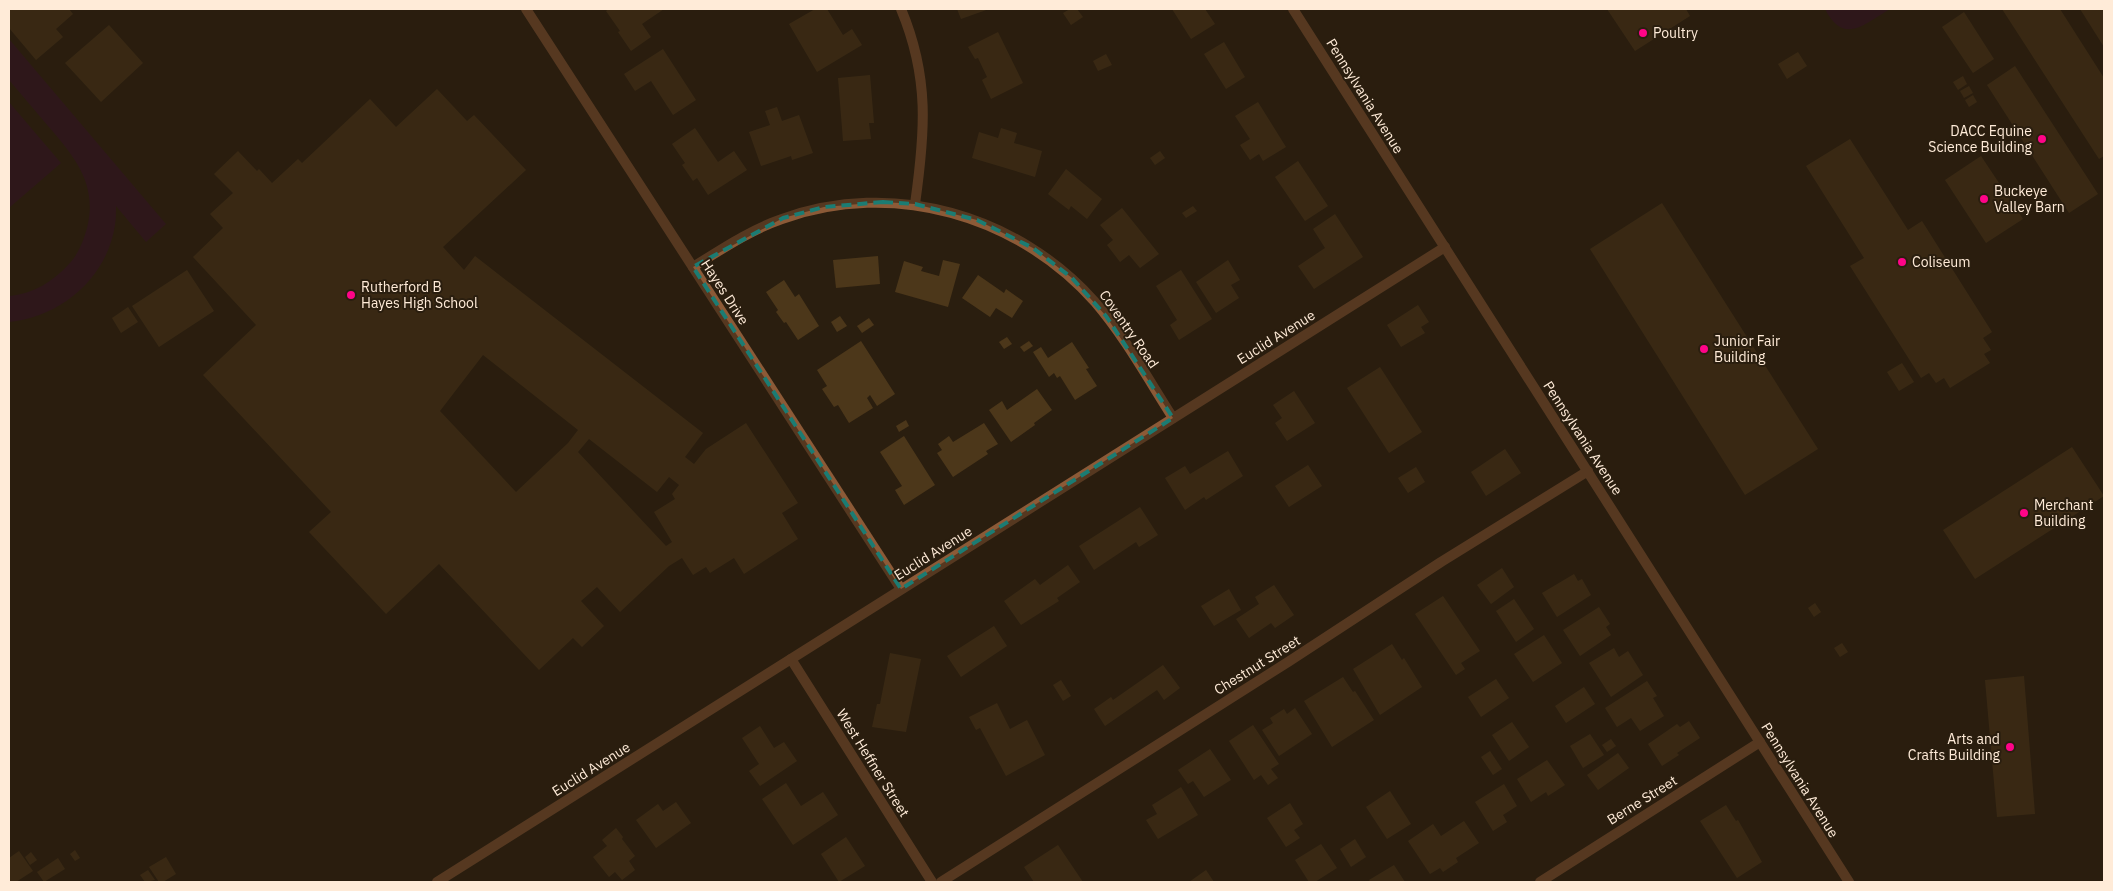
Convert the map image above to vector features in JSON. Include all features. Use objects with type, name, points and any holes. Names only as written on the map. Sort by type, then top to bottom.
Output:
[{"type":"street","name":"Hayes Drive","points":[[526,9],[901,589]]},
{"type":"street","points":[[901,9],[918,62],[922,94],[924,123],[915,204]]},
{"type":"street","name":"Pennsylvania Avenue","points":[[1293,9],[1849,882]]},
{"type":"street","name":"Coventry Road","points":[[693,268],[733,242],[784,218],[824,207],[883,202],[915,204],[968,218],[996,228],[1033,248],[1072,278],[1106,316],[1173,418]]},
{"type":"street","name":"Euclid Avenue","points":[[437,882],[1444,246]]},
{"type":"street","name":"Chestnut Street","points":[[941,882],[1288,662],[1441,562],[1588,471]]},
{"type":"street","name":"West Heffner Street","points":[[791,659],[932,882]]},
{"type":"street","name":"Berne Street","points":[[1540,882],[1760,742]]},
{"type":"highlighted area","points":[[883,202],[915,204],[977,220],[1033,248],[1072,278],[1106,316],[1173,418],[901,589],[693,267],[783,218],[824,207]]},
{"type":"shaded area","points":[[1825,9],[1890,9],[1863,25],[1847,29],[1840,27],[1832,20]]},
{"type":"shaded area","points":[[9,39],[166,224],[146,242],[116,206],[115,225],[110,244],[92,278],[63,303],[28,319],[9,322],[9,296],[34,290],[55,277],[68,265],[75,257],[82,243],[90,213],[87,185],[82,172],[67,149],[9,80]]},
{"type":"shaded area","points":[[9,102],[61,163],[9,208]]},
{"type":"building","points":[[9,9],[69,9],[73,14],[56,29],[63,37],[36,60],[9,28]]},
{"type":"building","points":[[609,9],[664,9],[642,24],[651,37],[631,51],[606,11]]},
{"type":"building","points":[[815,9],[827,9],[843,35],[852,29],[862,45],[817,72],[789,24]]},
{"type":"building","points":[[957,9],[989,9],[961,19]]},
{"type":"building","points":[[1070,9],[1077,9],[1083,17],[1071,25],[1063,13]]},
{"type":"building","points":[[1172,9],[1205,9],[1215,24],[1191,39]]},
{"type":"building","name":"Poultry","points":[[1607,9],[1686,9],[1690,16],[1635,51]]},
{"type":"building","points":[[2002,9],[2060,9],[2104,78],[2104,156],[2099,159]]},
{"type":"building","points":[[2080,9],[2104,9],[2104,47]]},
{"type":"building","points":[[1964,12],[1994,59],[1973,73],[1942,27]]},
{"type":"building","points":[[109,25],[143,63],[101,102],[65,63]]},
{"type":"building","points":[[998,32],[1023,83],[991,99],[982,80],[987,77],[978,58],[975,59],[968,47]]},
{"type":"building","points":[[1224,42],[1245,77],[1226,89],[1204,54]]},
{"type":"building","points":[[663,49],[696,100],[673,115],[651,81],[635,91],[624,74]]},
{"type":"building","points":[[1798,52],[1807,66],[1787,79],[1778,64]]},
{"type":"building","points":[[1106,54],[1112,65],[1098,71],[1093,61]]},
{"type":"building","name":"DACC Equine Science Building","points":[[2015,66],[2098,194],[2069,213],[1987,85]]},
{"type":"building","points":[[870,75],[874,123],[869,123],[871,139],[843,141],[838,78]]},
{"type":"building","points":[[1963,76],[1967,84],[1958,90],[1953,82]]},
{"type":"building","points":[[1969,86],[1973,93],[1964,98],[1960,91]]},
{"type":"building","points":[[437,89],[467,121],[474,115],[526,170],[443,247],[464,270],[475,256],[703,433],[685,457],[694,464],[706,449],[746,423],[798,503],[782,513],[798,539],[744,574],[734,558],[710,573],[706,567],[693,575],[682,558],[669,566],[620,612],[597,587],[581,601],[604,626],[582,647],[573,638],[539,670],[439,564],[386,614],[309,532],[331,512],[203,375],[256,325],[193,257],[223,228],[210,214],[233,193],[214,174],[238,151],[257,171],[259,169],[272,183],[298,159],[302,163],[370,99],[396,127]],"holes":[[[483,355],[578,430],[568,443],[516,492],[440,411]],[[589,439],[657,492],[669,477],[679,485],[672,494],[675,499],[654,512],[672,542],[666,546],[578,452]]]},
{"type":"building","points":[[1973,95],[1977,102],[1969,107],[1965,100]]},
{"type":"building","points":[[1258,102],[1286,147],[1263,161],[1259,154],[1250,160],[1240,145],[1250,139],[1235,116]]},
{"type":"building","points":[[777,107],[782,121],[799,115],[813,153],[792,160],[791,156],[761,166],[749,132],[770,125],[765,111]]},
{"type":"building","points":[[695,128],[718,162],[734,151],[747,170],[708,195],[697,178],[693,181],[682,165],[685,163],[672,144]]},
{"type":"building","points":[[1001,128],[1017,133],[1014,143],[1042,151],[1035,177],[972,158],[979,132],[998,138]]},
{"type":"building","name":"Coliseum","points":[[1850,139],[1908,230],[1922,221],[1992,332],[1983,338],[1991,350],[1984,354],[1990,363],[1950,388],[1944,378],[1936,383],[1929,373],[1921,378],[1850,266],[1864,258],[1806,166]]},
{"type":"building","points":[[1160,151],[1165,158],[1155,165],[1150,158]]},
{"type":"building","name":"Buckeye Valley Barn","points":[[1981,156],[2023,219],[1986,243],[1945,180]]},
{"type":"building","points":[[1298,161],[1328,206],[1305,221],[1275,177]]},
{"type":"building","points":[[1066,169],[1102,199],[1087,219],[1071,206],[1069,210],[1048,194]]},
{"type":"building","name":"Junior Fair Building","points":[[1662,203],[1818,449],[1745,495],[1590,249]]},
{"type":"building","points":[[1193,206],[1197,211],[1186,218],[1182,213]]},
{"type":"building","points":[[1122,208],[1159,254],[1140,268],[1129,255],[1120,262],[1107,245],[1113,240],[1100,225]]},
{"type":"building","points":[[1335,214],[1363,257],[1314,289],[1298,266],[1325,248],[1313,229]]},
{"type":"building","points":[[878,256],[880,284],[836,288],[833,260]]},
{"type":"building","points":[[943,260],[960,264],[948,307],[895,292],[904,261],[923,267],[921,271],[939,276]]},
{"type":"building","points":[[1228,260],[1240,280],[1231,285],[1239,298],[1216,313],[1196,282]]},
{"type":"building","points":[[187,270],[214,311],[159,347],[132,306]]},
{"type":"building","points":[[1181,270],[1212,319],[1179,340],[1170,325],[1177,320],[1156,286]]},
{"type":"building","points":[[978,275],[1004,293],[1006,289],[1023,301],[1012,318],[996,308],[990,317],[962,298]]},
{"type":"building","points":[[784,280],[795,297],[799,294],[819,326],[798,340],[786,322],[784,323],[776,312],[778,310],[766,292]]},
{"type":"building","points":[[1418,305],[1429,322],[1421,327],[1425,333],[1401,347],[1387,325]]},
{"type":"building","points":[[128,307],[138,322],[121,333],[112,318]]},
{"type":"building","points":[[840,316],[847,326],[837,332],[831,322]]},
{"type":"building","points":[[869,318],[874,325],[862,333],[857,326]]},
{"type":"building","points":[[1007,337],[1012,344],[1004,349],[999,342]]},
{"type":"building","points":[[861,341],[895,394],[877,406],[870,395],[867,398],[873,408],[849,423],[838,405],[834,407],[822,389],[827,386],[817,370]]},
{"type":"building","points":[[1029,341],[1033,346],[1024,352],[1020,347]]},
{"type":"building","points":[[1072,342],[1089,368],[1086,369],[1097,386],[1075,400],[1060,376],[1057,378],[1054,373],[1049,377],[1033,352],[1041,347],[1048,358]]},
{"type":"building","points":[[1902,363],[1914,382],[1899,391],[1887,372]]},
{"type":"building","points":[[1380,367],[1422,432],[1389,453],[1347,388]]},
{"type":"building","points":[[1037,389],[1052,410],[1011,442],[989,410],[1002,401],[1007,410]]},
{"type":"building","points":[[1294,391],[1315,423],[1287,441],[1275,423],[1282,418],[1273,405]]},
{"type":"building","points":[[906,420],[909,426],[899,432],[896,426]]},
{"type":"building","points":[[984,423],[998,444],[986,451],[988,454],[953,477],[937,453],[942,450],[938,444],[949,436],[953,442]]},
{"type":"building","points":[[904,436],[935,485],[904,505],[895,490],[902,486],[880,452]]},
{"type":"building","name":"Merchant Building","points":[[2072,447],[2104,496],[1975,579],[1943,530]]},
{"type":"building","points":[[1505,449],[1521,473],[1486,496],[1471,472]]},
{"type":"building","points":[[1228,451],[1243,476],[1206,500],[1204,497],[1185,510],[1165,478],[1185,466],[1190,474]]},
{"type":"building","points":[[1308,465],[1322,486],[1289,507],[1275,486]]},
{"type":"building","points":[[1416,467],[1425,482],[1408,493],[1398,478]]},
{"type":"building","points":[[1140,507],[1158,535],[1139,547],[1136,542],[1094,570],[1079,546]]},
{"type":"building","points":[[1068,565],[1080,582],[1057,598],[1059,601],[1021,625],[1004,601],[1035,579],[1040,585]]},
{"type":"building","points":[[1502,568],[1514,587],[1491,604],[1477,585]]},
{"type":"building","points":[[1574,574],[1578,581],[1582,579],[1591,595],[1557,617],[1542,593]]},
{"type":"building","points":[[1274,585],[1294,615],[1275,628],[1271,623],[1249,638],[1236,619],[1259,604],[1255,597]]},
{"type":"building","points":[[1229,589],[1241,610],[1214,626],[1201,606]]},
{"type":"building","points":[[1443,596],[1480,651],[1461,663],[1465,669],[1456,675],[1415,614]]},
{"type":"building","points":[[1514,599],[1534,629],[1516,642],[1496,611]]},
{"type":"building","points":[[1815,603],[1821,612],[1814,617],[1808,608]]},
{"type":"building","points":[[1599,607],[1610,624],[1606,627],[1611,635],[1580,656],[1563,630]]},
{"type":"building","points":[[994,626],[1007,646],[961,677],[947,656]]},
{"type":"building","points":[[1544,635],[1562,663],[1533,682],[1514,654]]},
{"type":"building","points":[[1842,643],[1848,652],[1840,657],[1834,648]]},
{"type":"building","points":[[1392,644],[1402,660],[1404,658],[1422,687],[1380,715],[1353,669]]},
{"type":"building","points":[[1614,648],[1619,657],[1628,651],[1643,675],[1611,697],[1589,663]]},
{"type":"building","points":[[890,653],[921,659],[906,732],[872,727],[877,704],[880,704]]},
{"type":"building","points":[[1163,665],[1180,688],[1164,700],[1157,690],[1105,726],[1094,709],[1111,697],[1113,700]]},
{"type":"building","name":"Arts and Crafts Building","points":[[2024,676],[2035,814],[1997,817],[1985,680]]},
{"type":"building","points":[[1343,677],[1353,692],[1355,691],[1374,720],[1332,747],[1304,701]]},
{"type":"building","points":[[1496,679],[1509,698],[1481,717],[1468,697]]},
{"type":"building","points":[[1061,680],[1071,696],[1063,701],[1053,685]]},
{"type":"building","points":[[1647,681],[1657,696],[1653,698],[1664,716],[1640,731],[1631,718],[1617,727],[1605,708]]},
{"type":"building","points":[[1584,687],[1595,704],[1566,723],[1555,706]]},
{"type":"building","points":[[997,703],[1010,729],[1027,720],[1045,755],[1006,776],[980,728],[976,730],[969,717]]},
{"type":"building","points":[[1295,708],[1312,734],[1279,756],[1262,730],[1273,723],[1270,718],[1284,709],[1287,714]]},
{"type":"building","points":[[1689,721],[1700,738],[1677,753],[1679,755],[1662,766],[1648,744],[1677,724],[1680,727]]},
{"type":"building","points":[[1512,722],[1529,747],[1509,761],[1492,735]]},
{"type":"building","points":[[1253,725],[1279,764],[1271,769],[1278,778],[1268,785],[1261,775],[1254,780],[1229,741]]},
{"type":"building","points":[[760,726],[774,748],[784,742],[797,761],[760,786],[749,771],[759,764],[742,738]]},
{"type":"building","points":[[1590,734],[1604,755],[1583,768],[1570,746]]},
{"type":"building","points":[[1611,739],[1616,746],[1607,752],[1602,745]]},
{"type":"building","points":[[1210,749],[1231,780],[1204,797],[1193,781],[1188,784],[1178,770]]},
{"type":"building","points":[[1490,751],[1502,769],[1493,775],[1481,757]]},
{"type":"building","points":[[1618,753],[1629,768],[1598,790],[1587,775]]},
{"type":"building","points":[[1547,760],[1565,785],[1548,796],[1546,792],[1531,802],[1517,779]]},
{"type":"building","points":[[786,783],[801,806],[823,792],[838,815],[793,845],[762,799]]},
{"type":"building","points":[[1504,784],[1517,806],[1503,815],[1507,822],[1493,831],[1475,802]]},
{"type":"building","points":[[1181,787],[1198,815],[1158,839],[1146,820],[1157,814],[1152,805]]},
{"type":"building","points":[[1390,791],[1411,824],[1387,839],[1366,807]]},
{"type":"building","points":[[676,802],[691,823],[656,848],[636,820],[658,804],[663,811]]},
{"type":"building","points":[[1290,803],[1303,824],[1294,830],[1300,838],[1286,847],[1267,818]]},
{"type":"building","points":[[1726,805],[1736,821],[1738,820],[1762,862],[1737,878],[1700,821]]},
{"type":"building","points":[[1464,821],[1479,843],[1456,858],[1458,862],[1443,872],[1440,868],[1430,874],[1408,841],[1433,824],[1441,836]]},
{"type":"building","points":[[616,828],[635,856],[629,861],[635,870],[622,880],[615,872],[609,877],[593,857],[607,846],[602,840]]},
{"type":"building","points":[[846,837],[865,866],[839,882],[821,854]]},
{"type":"building","points":[[1355,839],[1366,857],[1351,867],[1340,849]]},
{"type":"building","points":[[1321,844],[1337,868],[1315,882],[1309,882],[1295,860]]},
{"type":"building","points":[[1058,845],[1083,882],[1034,882],[1024,867]]},
{"type":"building","points":[[75,850],[80,858],[75,861],[70,854]]},
{"type":"building","points":[[19,851],[33,871],[16,882],[9,882],[9,858]]},
{"type":"building","points":[[31,852],[37,860],[30,865],[25,857]]},
{"type":"building","points":[[166,857],[176,874],[163,882],[159,882],[149,867]]},
{"type":"building","points":[[58,858],[65,869],[44,882],[37,872]]},
{"type":"building","points":[[1394,865],[1405,882],[1370,882],[1369,880]]},
{"type":"building","points":[[148,870],[155,880],[145,882],[140,875]]},
{"type":"building","points":[[1206,870],[1214,882],[1189,882]]},
{"type":"place","name":"Poultry","points":[[1643,33]]},
{"type":"place","name":"DACC Equine Science Building","points":[[2042,139]]},
{"type":"place","name":"Buckeye Valley Barn","points":[[1984,199]]},
{"type":"place","name":"Coliseum","points":[[1902,262]]},
{"type":"place","name":"Rutherford B Hayes High School","points":[[351,295]]},
{"type":"place","name":"Junior Fair Building","points":[[1704,349]]},
{"type":"place","name":"Merchant Building","points":[[2024,513]]},
{"type":"place","name":"Arts and Crafts Building","points":[[2010,747]]}]
